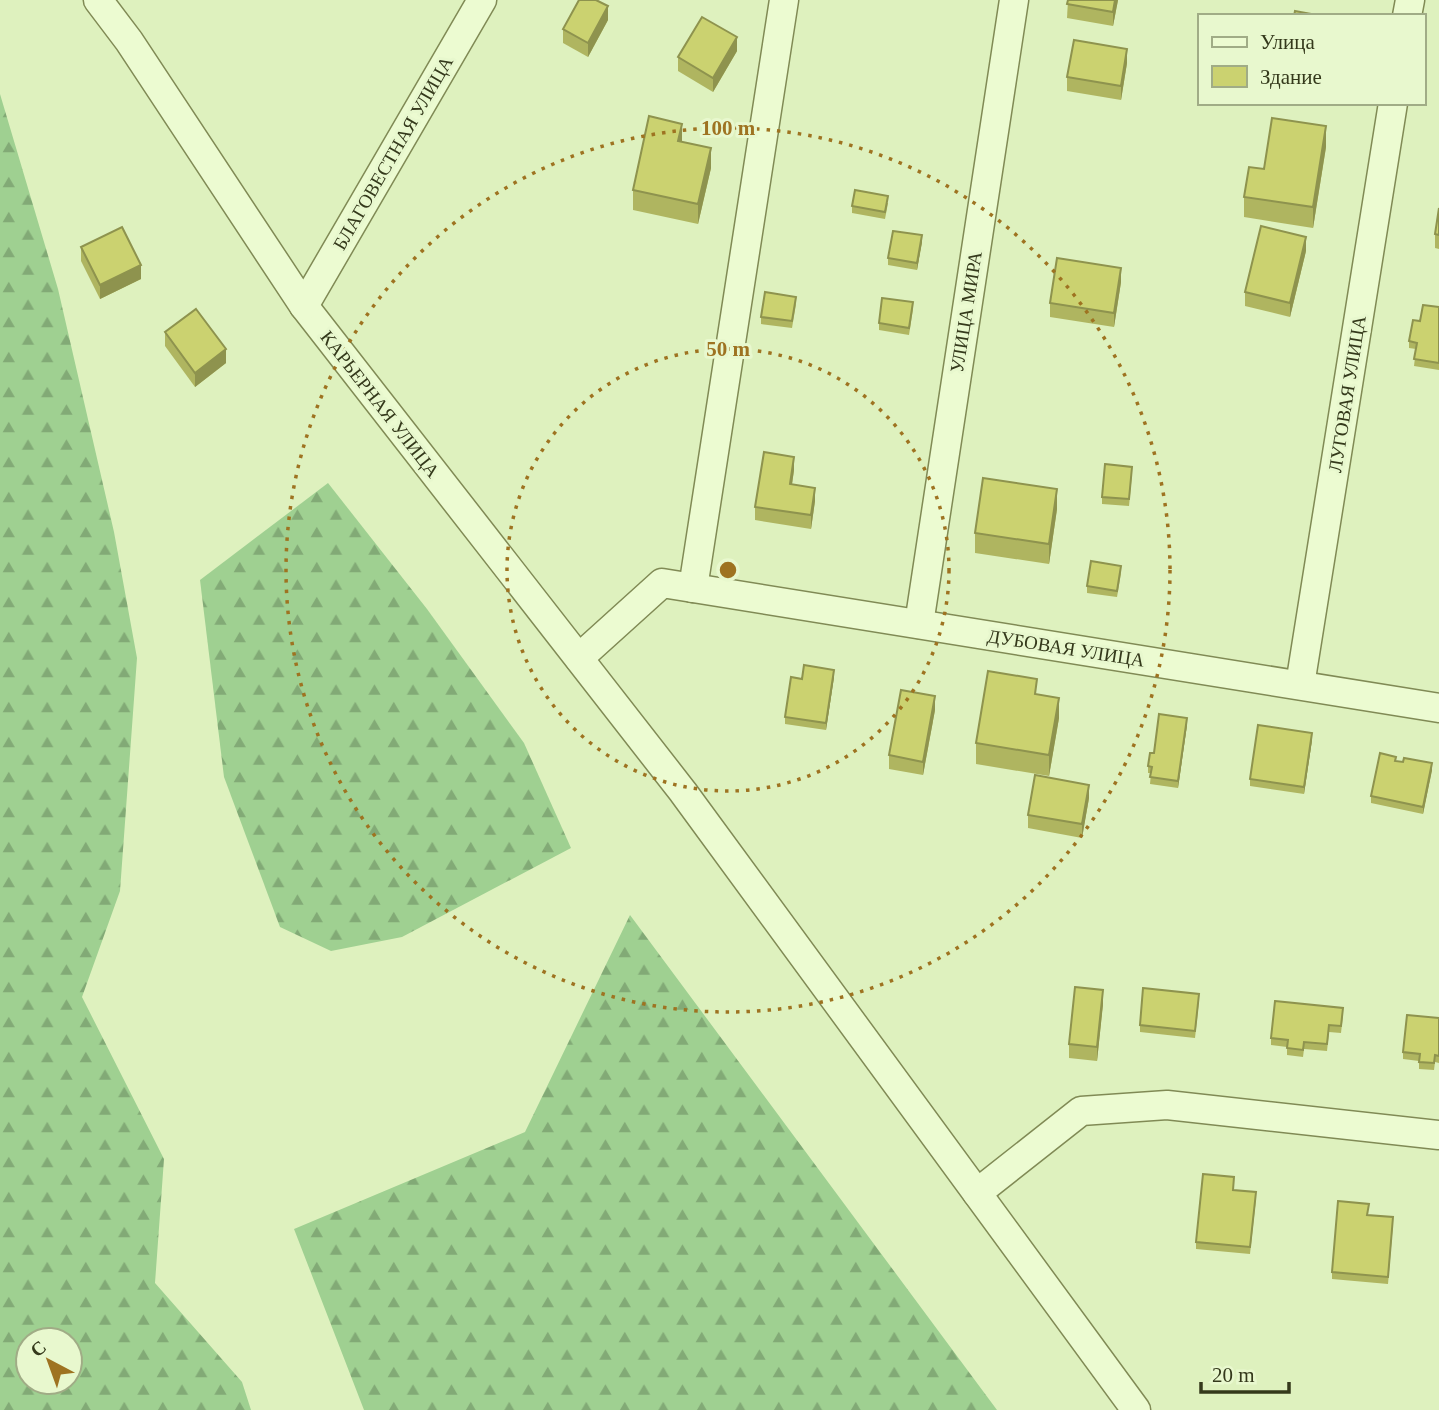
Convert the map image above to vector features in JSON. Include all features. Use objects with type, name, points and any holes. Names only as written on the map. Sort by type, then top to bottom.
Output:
[{"type":"street","name":"БЛАГОВЕСТНАЯ УЛИЦА","points":[[304,306],[482,0]]},
{"type":"street","points":[[693,588],[784,0]]},
{"type":"street","name":"УЛИЦА МИРА","points":[[919,624],[1014,0]]},
{"type":"street","name":"КАРЬЕРНАЯ УЛИЦА","points":[[107,4],[304,306],[683,792],[1136,1410]]},
{"type":"street","name":"ЛУГОВАЯ УЛИЦА","points":[[1300,685],[1393,105]]},
{"type":"street","name":"ДУБОВАЯ УЛИЦА","points":[[579,659],[662,583],[1439,708]]},
{"type":"street","points":[[977,1193],[1081,1111],[1167,1105],[1439,1135]]},
{"type":"green space","points":[[0,94],[58,289],[114,532],[137,658],[120,891],[82,997],[164,1159],[155,1283],[242,1382],[251,1410],[0,1410]]},
{"type":"green space","points":[[328,483],[427,609],[524,743],[571,848],[402,937],[331,951],[280,927],[224,777],[200,580]]},
{"type":"green space","points":[[630,915],[997,1410],[364,1410],[294,1229],[525,1132]]},
{"type":"building","points":[[579,0],[596,0],[608,6],[588,43],[563,29]]},
{"type":"building","points":[[1068,0],[1115,0],[1113,12],[1067,4]]},
{"type":"building","points":[[702,17],[737,37],[713,78],[678,57]]},
{"type":"building","points":[[1074,40],[1127,49],[1121,86],[1067,77]]},
{"type":"building","points":[[649,116],[682,124],[678,141],[711,148],[698,204],[633,190]]},
{"type":"building","points":[[1272,118],[1326,126],[1313,207],[1244,197],[1249,167],[1264,169]]},
{"type":"building","points":[[855,190],[888,196],[885,212],[852,206]]},
{"type":"building","points":[[1439,208],[1439,235],[1435,234]]},
{"type":"building","points":[[1261,226],[1306,237],[1290,303],[1245,292]]},
{"type":"building","points":[[122,227],[141,265],[100,285],[81,247]]},
{"type":"building","points":[[893,231],[922,235],[917,263],[888,258]]},
{"type":"building","points":[[1057,258],[1121,268],[1114,313],[1050,303]]},
{"type":"building","points":[[765,292],[796,297],[792,321],[761,317]]},
{"type":"building","points":[[882,298],[913,302],[909,328],[879,323]]},
{"type":"building","points":[[1423,305],[1439,307],[1439,363],[1414,359],[1417,343],[1409,341],[1413,320],[1420,321]]},
{"type":"building","points":[[196,309],[226,349],[195,373],[165,332]]},
{"type":"building","points":[[764,452],[794,457],[790,484],[815,488],[811,515],[755,507]]},
{"type":"building","points":[[1105,464],[1132,467],[1129,499],[1102,497]]},
{"type":"building","points":[[983,478],[1057,489],[1049,544],[975,533]]},
{"type":"building","points":[[1091,561],[1121,566],[1117,591],[1087,586]]},
{"type":"building","points":[[804,665],[834,670],[826,723],[785,717],[791,677],[802,679]]},
{"type":"building","points":[[988,671],[1037,679],[1035,694],[1059,698],[1049,755],[976,743]]},
{"type":"building","points":[[901,690],[935,696],[923,762],[889,755]]},
{"type":"building","points":[[1159,714],[1187,718],[1178,781],[1150,777],[1152,767],[1148,766],[1150,753],[1154,753]]},
{"type":"building","points":[[1258,725],[1312,733],[1304,787],[1250,779]]},
{"type":"building","points":[[1380,753],[1396,757],[1395,761],[1403,762],[1404,758],[1432,763],[1423,807],[1371,796]]},
{"type":"building","points":[[1035,775],[1089,785],[1082,824],[1028,815]]},
{"type":"building","points":[[1075,987],[1103,990],[1097,1047],[1069,1044]]},
{"type":"building","points":[[1143,988],[1199,994],[1195,1031],[1140,1025]]},
{"type":"building","points":[[1275,1001],[1343,1008],[1341,1026],[1329,1025],[1327,1044],[1304,1042],[1303,1050],[1287,1048],[1288,1040],[1271,1038]]},
{"type":"building","points":[[1407,1015],[1439,1018],[1439,1056],[1435,1055],[1434,1063],[1419,1062],[1420,1054],[1403,1052]]},
{"type":"building","points":[[1203,1174],[1234,1177],[1233,1190],[1256,1192],[1250,1247],[1196,1242]]},
{"type":"building","points":[[1338,1201],[1369,1204],[1367,1215],[1393,1217],[1388,1277],[1332,1272]]}]
